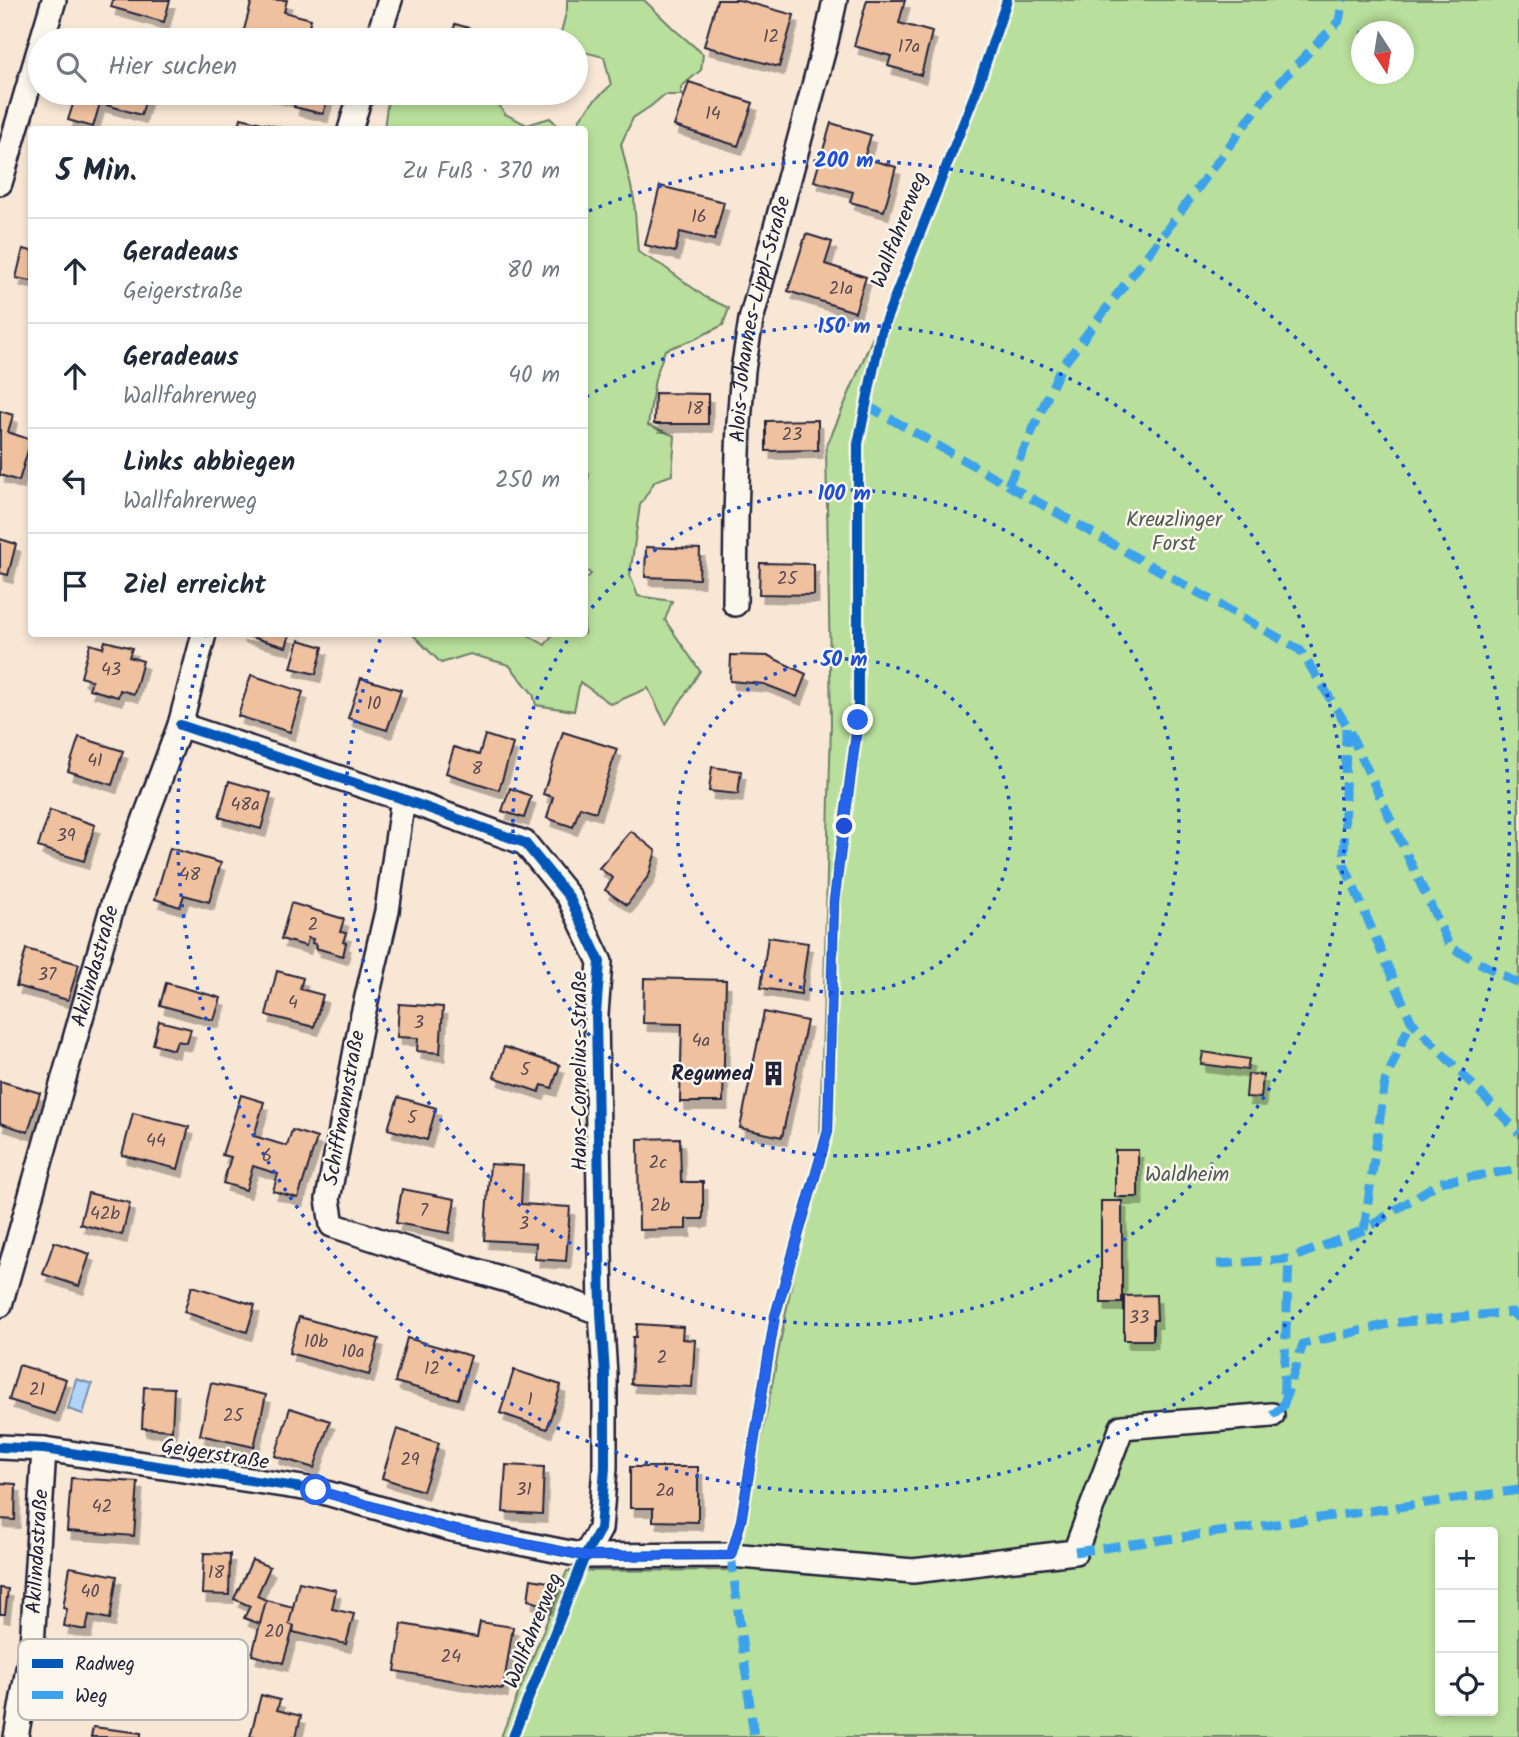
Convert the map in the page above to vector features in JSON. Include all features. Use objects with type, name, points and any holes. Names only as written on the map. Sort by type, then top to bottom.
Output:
[{"type":"street","points":[[46,28],[54,0]]},
{"type":"street","points":[[381,28],[390,0]]},
{"type":"street","name":"Alois-Johannes-Lippl-Straße","points":[[735,604],[739,423],[743,370],[751,320],[835,0]]},
{"type":"street","points":[[0,183],[28,88]]},
{"type":"street","points":[[351,126],[357,105]]},
{"type":"street","name":"Akilindastraße","points":[[0,1305],[113,904],[180,725],[203,637]]},
{"type":"street","name":"Hans-Cornelius-Straße","points":[[180,725],[400,798],[525,843],[569,897],[600,961],[596,1014],[605,1468],[600,1529],[585,1556]]},
{"type":"street","name":"Schiffmannstraße","points":[[400,798],[387,911],[361,1023],[328,1199],[332,1225],[537,1289],[600,1313]]},
{"type":"street","name":"Wallfahrerweg","points":[[585,1556],[731,1555],[913,1571],[1075,1552],[1122,1427],[1272,1415]]},
{"type":"street","name":"Geigerstraße","points":[[0,1447],[44,1449],[316,1490],[451,1529],[585,1556]]},
{"type":"street","name":"Akilindastraße","points":[[32,1639],[44,1449]]},
{"type":"green space","points":[[567,0],[644,0],[703,54],[701,70],[681,87],[681,95],[664,95],[633,118],[621,144],[634,199],[638,252],[663,266],[705,297],[729,308],[723,325],[665,350],[655,379],[648,425],[675,436],[672,475],[655,481],[640,505],[630,575],[638,596],[672,601],[665,620],[700,671],[666,724],[648,688],[611,704],[580,682],[574,711],[536,705],[533,694],[509,665],[470,654],[441,663],[415,637],[531,637],[545,645],[551,637],[588,637],[588,577],[591,574],[588,571],[588,126],[581,126],[579,120],[611,85],[604,57],[588,53],[588,28],[562,28]]},
{"type":"green space","name":"Kreuzlinger Forst","points":[[1009,0],[1519,0],[1519,1737],[501,1737],[567,1571],[736,1570],[820,1137],[831,723],[826,448],[1004,26]]},
{"type":"green space","points":[[499,105],[505,114],[527,125],[550,118],[558,126],[384,126],[387,106]]},
{"type":"water","points":[[76,1379],[92,1384],[83,1414],[68,1409]]},
{"type":"building","points":[[113,0],[170,0],[164,22],[111,7]]},
{"type":"building","points":[[252,0],[287,0],[284,12],[311,19],[308,28],[245,28]]},
{"type":"building","points":[[717,0],[739,0],[794,15],[779,67],[704,46]]},
{"type":"building","points":[[867,0],[905,0],[899,23],[932,32],[921,75],[888,66],[891,56],[854,46]]},
{"type":"building","points":[[689,82],[753,103],[738,146],[674,126]]},
{"type":"building","points":[[73,105],[99,105],[93,126],[68,120]]},
{"type":"building","points":[[107,105],[144,105],[141,115]]},
{"type":"building","points":[[295,105],[326,105],[323,114]]},
{"type":"building","points":[[241,118],[274,126],[239,126]]},
{"type":"building","points":[[831,123],[871,135],[864,158],[896,167],[884,211],[850,202],[853,192],[814,181]]},
{"type":"building","points":[[660,186],[724,202],[714,240],[680,232],[675,252],[645,245]]},
{"type":"building","points":[[806,234],[832,242],[825,264],[866,277],[855,312],[788,291]]},
{"type":"building","points":[[23,249],[28,250],[28,280],[16,278]]},
{"type":"building","points":[[655,393],[708,394],[708,424],[654,424]]},
{"type":"building","points":[[0,411],[13,415],[8,432],[28,439],[28,450],[19,481],[0,475]]},
{"type":"building","points":[[818,420],[818,450],[766,451],[766,421]]},
{"type":"building","points":[[0,539],[16,544],[8,575],[0,573]]},
{"type":"building","points":[[646,547],[700,549],[699,579],[645,577]]},
{"type":"building","points":[[760,563],[814,564],[814,595],[759,594]]},
{"type":"building","points":[[251,637],[289,637],[286,647]]},
{"type":"building","points":[[299,640],[323,647],[316,674],[291,668]]},
{"type":"building","points":[[105,641],[132,648],[129,657],[143,661],[134,694],[120,690],[118,697],[89,689],[92,681],[81,677],[90,644],[103,648]]},
{"type":"building","points":[[731,655],[769,656],[806,674],[797,697],[764,684],[730,681]]},
{"type":"building","points":[[251,675],[303,692],[290,732],[238,716]]},
{"type":"building","points":[[361,678],[401,690],[387,730],[348,718]]},
{"type":"building","points":[[563,732],[617,749],[596,812],[580,807],[573,827],[547,818],[553,797],[543,794]]},
{"type":"building","points":[[485,735],[513,744],[499,790],[446,773],[454,747],[479,755]]},
{"type":"building","points":[[79,737],[123,751],[112,785],[68,771]]},
{"type":"building","points":[[712,767],[741,771],[738,794],[709,791]]},
{"type":"building","points":[[229,781],[271,793],[261,829],[219,817]]},
{"type":"building","points":[[510,788],[531,796],[524,818],[502,811]]},
{"type":"building","points":[[50,810],[95,825],[84,861],[38,847]]},
{"type":"building","points":[[631,831],[656,851],[649,875],[627,905],[605,890],[613,878],[599,868]]},
{"type":"building","points":[[170,848],[221,863],[209,902],[184,895],[180,907],[155,899]]},
{"type":"building","points":[[291,903],[344,919],[340,932],[346,933],[343,956],[316,948],[317,945],[312,943],[313,939],[308,938],[306,946],[281,939]]},
{"type":"building","points":[[768,937],[808,943],[801,994],[761,988]]},
{"type":"building","points":[[26,949],[79,964],[68,1000],[16,986]]},
{"type":"building","points":[[277,971],[303,978],[300,989],[323,995],[314,1027],[266,1015]]},
{"type":"building","points":[[644,978],[726,980],[723,1102],[680,1102],[682,1024],[643,1023]]},
{"type":"building","points":[[166,983],[221,998],[214,1020],[160,1005]]},
{"type":"building","points":[[399,1004],[443,1007],[440,1053],[417,1051],[418,1038],[397,1037]]},
{"type":"building","name":"Regumed","points":[[764,1012],[807,1021],[782,1137],[740,1128]]},
{"type":"building","points":[[159,1021],[191,1029],[187,1043],[177,1041],[174,1050],[153,1044]]},
{"type":"building","points":[[504,1047],[560,1065],[552,1088],[542,1085],[539,1092],[494,1077]]},
{"type":"building","points":[[1203,1052],[1249,1059],[1247,1070],[1201,1064]]},
{"type":"building","points":[[1248,1074],[1263,1075],[1261,1098],[1246,1097]]},
{"type":"building","points":[[0,1081],[40,1093],[28,1132],[0,1123]]},
{"type":"building","points":[[241,1095],[264,1102],[254,1136],[287,1146],[292,1130],[317,1138],[298,1198],[273,1191],[278,1174],[253,1166],[246,1190],[223,1183],[231,1157],[222,1155]]},
{"type":"building","points":[[398,1097],[436,1108],[427,1140],[388,1129]]},
{"type":"building","points":[[133,1113],[189,1127],[178,1169],[122,1155]]},
{"type":"building","points":[[680,1138],[681,1182],[703,1182],[703,1219],[686,1219],[686,1229],[639,1230],[638,1139]]},
{"type":"building","points":[[1115,1150],[1138,1150],[1138,1197],[1115,1197]]},
{"type":"building","points":[[490,1164],[523,1166],[521,1204],[570,1207],[566,1261],[535,1259],[536,1243],[484,1240]]},
{"type":"building","points":[[402,1189],[455,1199],[449,1233],[396,1223]]},
{"type":"building","points":[[88,1193],[130,1203],[122,1235],[80,1224]]},
{"type":"building","points":[[1101,1201],[1122,1201],[1122,1303],[1101,1303]]},
{"type":"building","points":[[54,1242],[90,1254],[79,1286],[43,1274]]},
{"type":"building","points":[[192,1286],[255,1305],[247,1332],[184,1312]]},
{"type":"building","points":[[1156,1295],[1157,1320],[1153,1320],[1153,1340],[1124,1340],[1124,1296]]},
{"type":"building","points":[[299,1317],[379,1339],[369,1375],[289,1353]]},
{"type":"building","points":[[637,1324],[683,1327],[682,1339],[695,1340],[692,1387],[631,1384],[633,1337],[636,1337]]},
{"type":"building","points":[[407,1338],[471,1356],[458,1399],[395,1382]]},
{"type":"building","points":[[19,1365],[66,1379],[55,1414],[9,1400]]},
{"type":"building","points":[[514,1370],[561,1385],[547,1429],[500,1413]]},
{"type":"building","points":[[211,1383],[266,1395],[254,1447],[200,1435]]},
{"type":"building","points":[[144,1387],[174,1388],[172,1430],[142,1428]]},
{"type":"building","points":[[290,1408],[330,1421],[314,1468],[275,1456]]},
{"type":"building","points":[[397,1429],[439,1443],[423,1491],[382,1478]]},
{"type":"building","points":[[506,1465],[544,1467],[542,1514],[503,1512]]},
{"type":"building","points":[[630,1467],[698,1467],[698,1522],[653,1521],[653,1508],[630,1508]]},
{"type":"building","points":[[71,1478],[138,1482],[134,1536],[67,1531]]},
{"type":"building","points":[[0,1483],[16,1484],[15,1520],[0,1519]]},
{"type":"building","points":[[204,1553],[230,1554],[229,1595],[202,1594]]},
{"type":"building","points":[[252,1560],[270,1567],[257,1596],[266,1600],[260,1624],[244,1618],[250,1606],[234,1599]]},
{"type":"building","points":[[70,1567],[117,1576],[110,1619],[89,1615],[86,1630],[64,1626],[67,1609],[63,1608]]},
{"type":"building","points":[[531,1579],[560,1584],[550,1607],[528,1600]]},
{"type":"building","points":[[299,1582],[336,1590],[332,1609],[354,1614],[346,1644],[293,1632],[294,1626],[289,1624]]},
{"type":"building","points":[[0,1588],[8,1589],[5,1614],[0,1614]]},
{"type":"building","points":[[266,1600],[293,1607],[289,1624],[294,1626],[283,1663],[252,1655]]},
{"type":"building","points":[[480,1622],[513,1627],[503,1689],[395,1671],[402,1624],[477,1637]]},
{"type":"building","points":[[261,1695],[280,1700],[277,1710],[301,1716],[296,1737],[250,1737]]},
{"type":"building","points":[[93,1727],[141,1733],[141,1737],[91,1737]]},
{"type":"marked path","points":[[1008,485],[1060,369],[1267,95],[1339,21],[1343,0]]},
{"type":"marked path","points":[[866,405],[1300,650],[1346,724],[1450,947],[1519,984]]},
{"type":"marked path","points":[[1346,728],[1344,864],[1411,1021],[1519,1133]]},
{"type":"marked path","points":[[1364,1230],[1385,1082],[1411,1021]]},
{"type":"marked path","points":[[1217,1264],[1289,1259],[1364,1230],[1440,1182],[1519,1169]]},
{"type":"marked path","points":[[1272,1415],[1283,1406],[1289,1259]]},
{"type":"marked path","points":[[1283,1406],[1303,1344],[1393,1323],[1512,1312],[1519,1319]]},
{"type":"marked path","points":[[1075,1552],[1519,1490]]},
{"type":"marked path","points":[[731,1555],[754,1737]]},
{"type":"cycle path","points":[[0,1447],[44,1449],[316,1490],[451,1529],[585,1556],[731,1555],[741,1521],[775,1316],[828,1131],[834,901],[858,720],[858,444],[881,332],[978,86],[1007,0]]},
{"type":"cycle path","points":[[180,725],[400,798],[525,843],[569,897],[600,962],[596,1014],[601,1313],[605,1375],[605,1468],[600,1529],[585,1556],[513,1737]]},
{"type":"place","name":"Regumed","points":[[773,1074]]},
{"type":"route","points":[[316,1490],[451,1529],[585,1556],[731,1555],[741,1521],[775,1316],[828,1131],[834,901],[858,720]]},
{"type":"park label","name":"Waldheim","points":[[1187,1175]]}]
